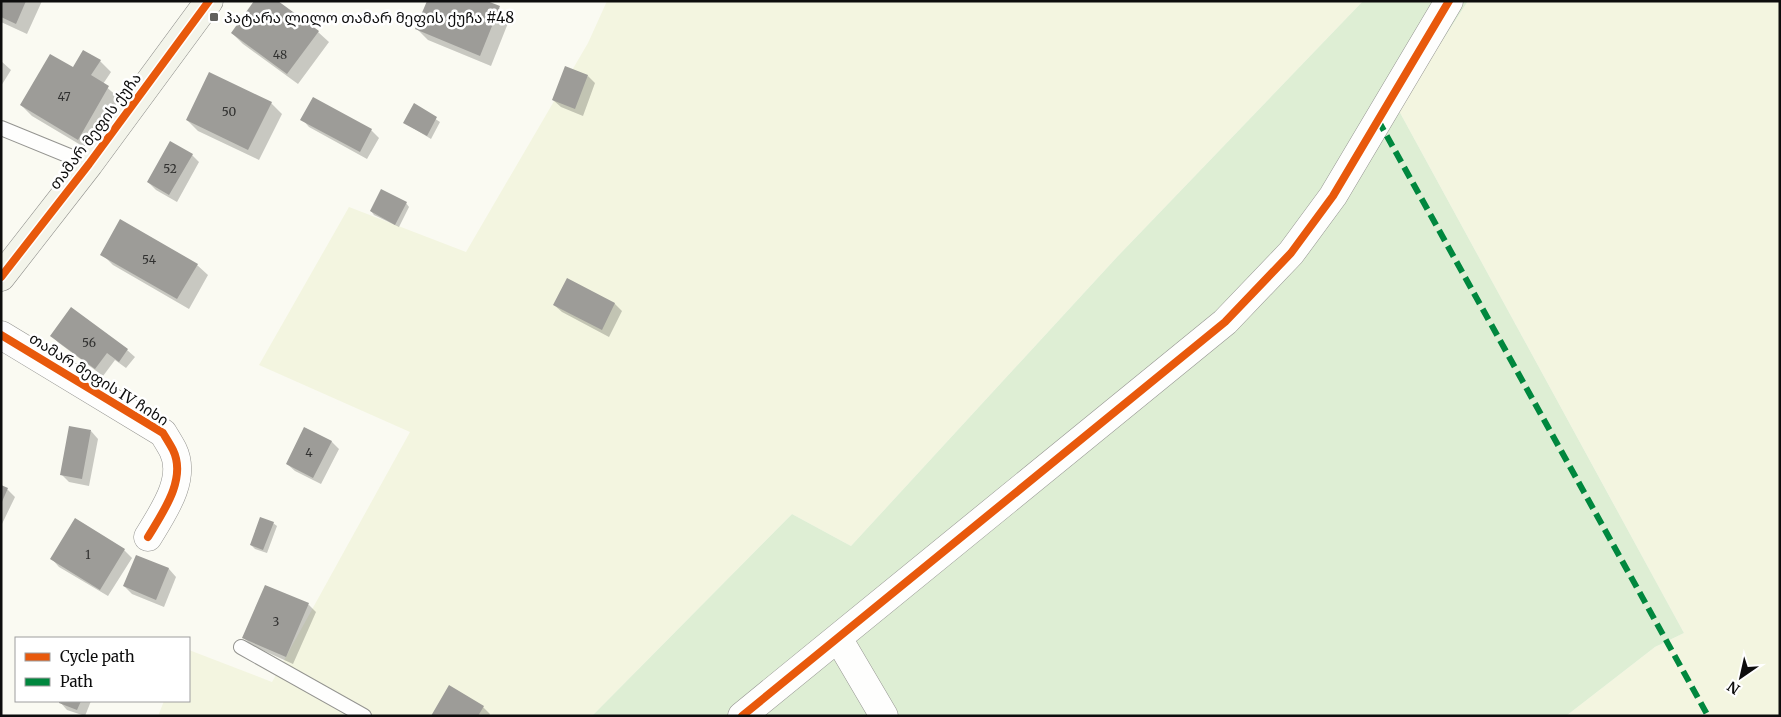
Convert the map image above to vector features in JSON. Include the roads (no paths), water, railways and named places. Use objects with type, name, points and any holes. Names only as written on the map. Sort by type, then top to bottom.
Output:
[{"type":"street","name":"თამარ მეფის ქუჩა","points":[[1,277],[89,164],[209,1]]},
{"type":"street","points":[[742,716],[1225,322],[1291,253],[1333,196],[1449,1]]},
{"type":"street","name":"თამარ მეფის IV ჩიხი","points":[[1,335],[163,433],[174,451],[177,466],[175,485],[164,510],[148,537]]},
{"type":"street","points":[[838,638],[884,716]]},
{"type":"lane","points":[[1,128],[89,164]]},
{"type":"lane","points":[[241,648],[364,716]]},
{"type":"place","name":"პატარა ლილო თამარ მეფის ქუჩა #48","points":[[214,17]]}]
